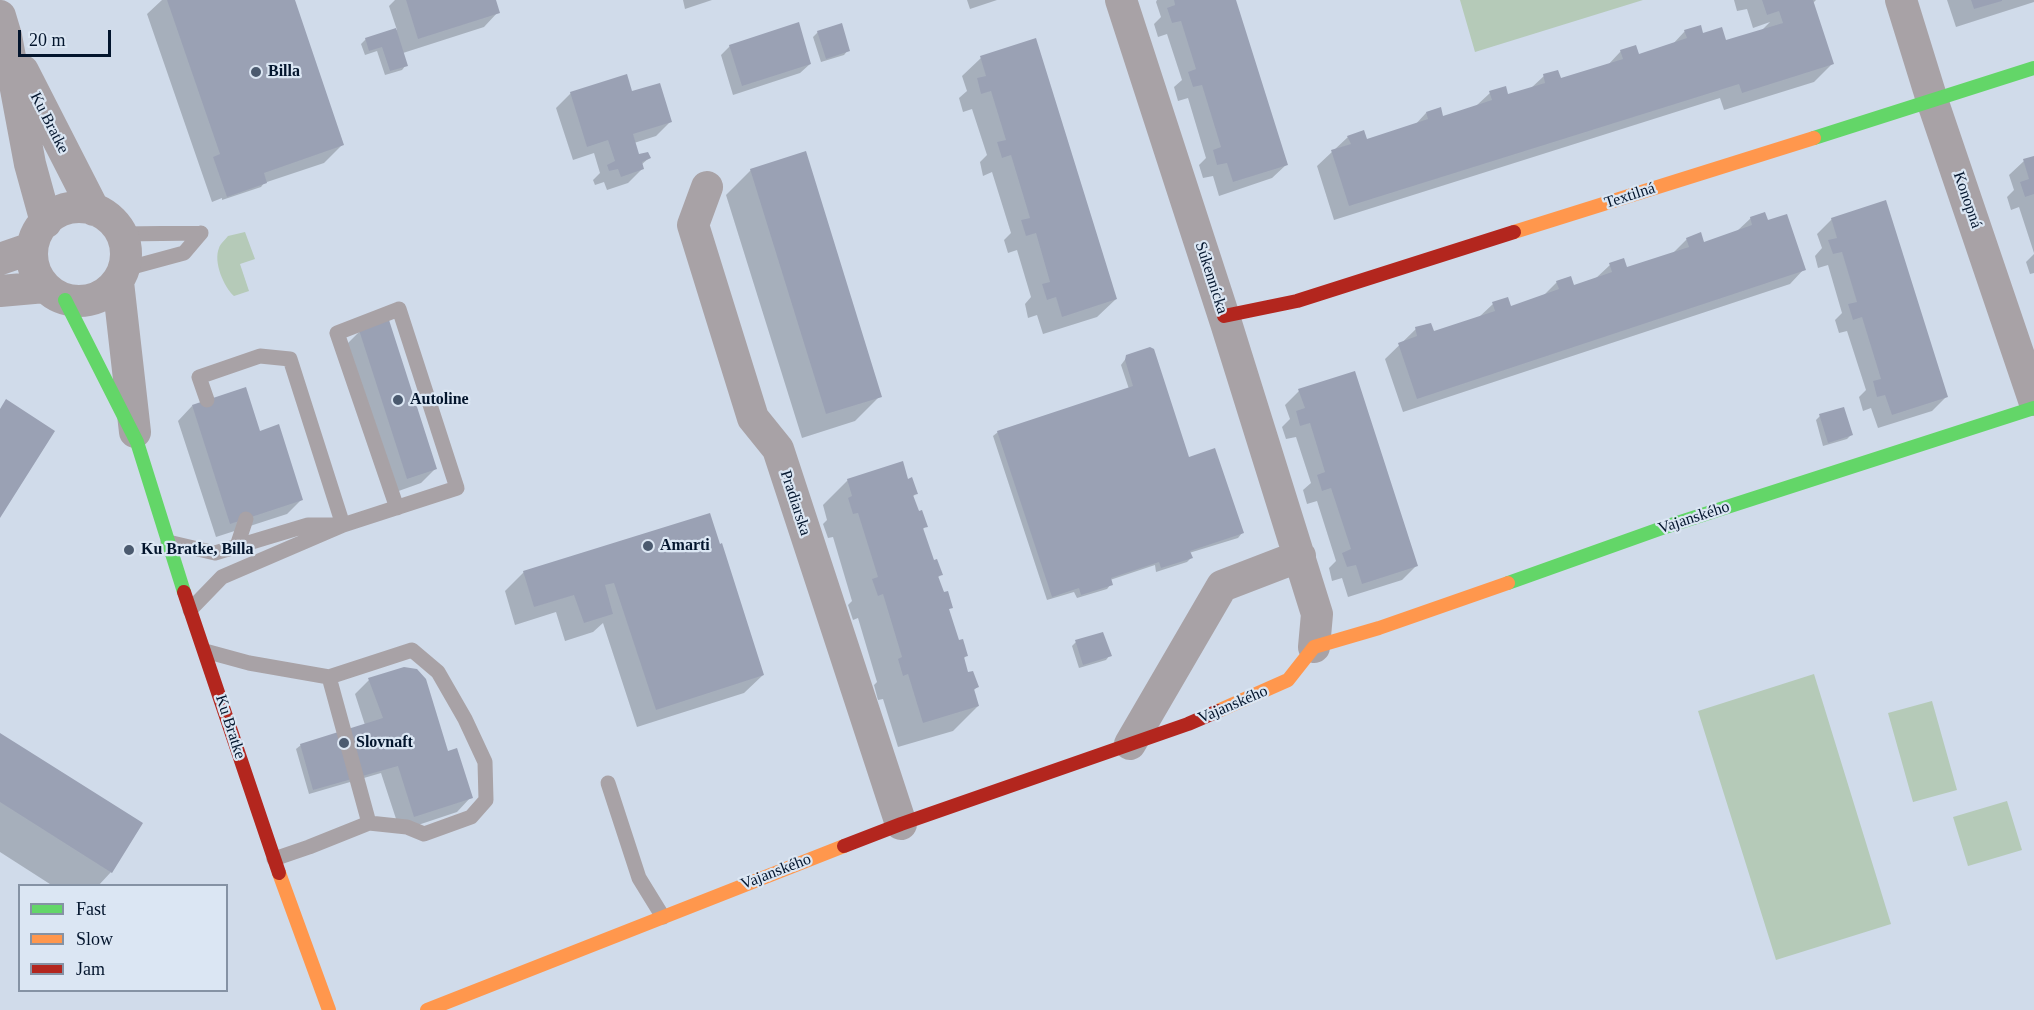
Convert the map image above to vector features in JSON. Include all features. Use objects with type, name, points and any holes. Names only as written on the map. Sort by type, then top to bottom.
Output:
[{"type":"street","name":"Súkennícka","points":[[1121,0],[1300,556],[1317,614],[1314,647]]},
{"type":"street","name":"Konopná","points":[[1901,0],[1932,100],[2034,400]]},
{"type":"street","name":"Ku Bratke","points":[[3,26],[94,210]]},
{"type":"street","name":"Ku Bratke","points":[[3,26],[30,164],[39,235]]},
{"type":"street","name":"Textilná","points":[[1224,316],[1297,301],[2034,68]]},
{"type":"street","name":"Pradiarska","points":[[707,187],[693,225],[753,418],[778,449],[901,824]]},
{"type":"street","points":[[68,208],[94,210],[110,219],[122,234],[126,250],[121,275],[103,295],[75,302],[55,293],[39,281],[33,264],[39,235],[52,216],[68,208]]},
{"type":"street","points":[[0,259],[39,235]]},
{"type":"street","name":"Ku Bratke","points":[[121,275],[137,442]]},
{"type":"street","points":[[0,291],[55,293]]},
{"type":"street","name":"Ku Bratke","points":[[55,293],[137,442],[190,610],[274,859],[329,1010]]},
{"type":"street","name":"Vajanského","points":[[427,1010],[901,824],[1188,724],[1288,680],[1314,647],[1379,628],[1675,524],[2034,408]]},
{"type":"street","points":[[1130,744],[1222,586],[1300,556]]},
{"type":"lane","points":[[121,275],[184,253],[201,233],[122,234]]},
{"type":"lane","points":[[190,610],[222,577],[343,525],[397,508],[457,488],[399,309],[337,333],[397,508]]},
{"type":"lane","points":[[207,400],[199,377],[261,356],[290,359],[343,525]]},
{"type":"lane","points":[[237,546],[246,519]]},
{"type":"lane","points":[[168,542],[215,553],[308,525],[343,525]]},
{"type":"lane","points":[[205,651],[249,663],[329,677],[412,650],[438,672],[465,719],[485,762],[486,800],[471,818],[424,834],[407,827],[369,823],[274,859]]},
{"type":"lane","points":[[329,677],[369,823]]},
{"type":"lane","points":[[608,783],[639,878],[663,917]]},
{"type":"green space","points":[[1460,0],[1643,0],[1475,52]]},
{"type":"green space","points":[[245,232],[255,259],[240,264],[249,291],[234,296],[220,274],[218,254],[220,245],[228,236]]},
{"type":"green space","points":[[1814,674],[1891,924],[1776,960],[1698,711]]},
{"type":"green space","points":[[1932,701],[1957,790],[1913,802],[1888,713]]},
{"type":"green space","points":[[2007,801],[2022,850],[1968,866],[1953,817]]},
{"type":"building","name":"Billa","points":[[167,0],[295,0],[344,145],[264,173],[267,183],[227,197],[213,157],[220,154]]},
{"type":"building","points":[[406,0],[496,0],[500,13],[418,39]]},
{"type":"building","points":[[1174,0],[1236,0],[1288,165],[1233,182],[1227,163],[1217,165],[1213,150],[1221,147],[1202,85],[1193,87],[1188,72],[1196,69],[1181,21],[1172,23],[1167,8],[1175,5]]},
{"type":"building","points":[[1762,0],[1813,0],[1834,64],[1742,93],[1739,84],[1349,206],[1331,150],[1351,144],[1347,136],[1364,130],[1367,139],[1428,119],[1426,112],[1441,107],[1443,116],[1492,100],[1489,91],[1506,86],[1508,94],[1545,83],[1543,74],[1558,70],[1561,78],[1623,59],[1620,50],[1636,45],[1639,54],[1687,38],[1684,30],[1701,25],[1703,33],[1722,27],[1726,40],[1783,23],[1779,11],[1767,15]]},
{"type":"building","points":[[1971,0],[2002,0],[2002,1],[1974,9]]},
{"type":"building","points":[[799,22],[811,64],[742,86],[729,45]]},
{"type":"building","points":[[842,23],[850,51],[826,59],[817,31]]},
{"type":"building","points":[[396,28],[408,66],[390,71],[382,47],[369,51],[365,38]]},
{"type":"building","points":[[1036,38],[1117,299],[1062,317],[1056,297],[1047,300],[1042,284],[1050,282],[1036,233],[1026,236],[1021,220],[1030,218],[1011,155],[1002,158],[997,142],[1006,140],[991,91],[981,94],[977,78],[986,76],[980,56]]},
{"type":"building","points":[[627,74],[632,91],[660,83],[672,122],[633,134],[639,154],[648,152],[651,158],[642,162],[644,169],[621,177],[618,169],[609,171],[607,165],[615,161],[608,140],[587,147],[570,92]]},
{"type":"building","points":[[806,151],[882,397],[826,414],[750,169]]},
{"type":"building","points":[[2034,156],[2034,194],[2025,197],[2020,182],[2029,179],[2023,159]]},
{"type":"building","points":[[1886,200],[1948,397],[1892,415],[1885,395],[1877,397],[1873,381],[1881,379],[1862,317],[1853,320],[1848,304],[1857,302],[1842,252],[1833,254],[1828,240],[1837,238],[1831,218]]},
{"type":"building","points":[[1765,212],[1768,220],[1787,214],[1806,270],[1417,399],[1398,343],[1417,336],[1415,327],[1431,323],[1434,331],[1495,311],[1492,302],[1508,297],[1511,306],[1559,289],[1556,281],[1571,276],[1574,285],[1612,272],[1609,263],[1624,258],[1627,267],[1689,247],[1686,238],[1701,232],[1704,242],[1752,225],[1750,217]]},
{"type":"building","name":"Autoline","points":[[389,320],[437,469],[407,479],[359,330]]},
{"type":"building","points":[[1150,347],[1154,349],[1189,457],[1215,448],[1244,533],[1190,551],[1193,558],[1161,568],[1159,562],[1111,578],[1113,585],[1081,595],[1079,588],[1052,597],[997,431],[1133,386],[1125,360],[1126,355]]},
{"type":"building","points":[[1355,371],[1418,566],[1362,584],[1356,565],[1347,567],[1342,553],[1351,549],[1331,488],[1322,491],[1317,475],[1325,472],[1310,423],[1300,426],[1296,411],[1305,408],[1298,389]]},
{"type":"building","points":[[246,387],[260,431],[279,424],[303,500],[230,524],[192,405]]},
{"type":"building","points":[[6,399],[55,431],[0,518],[0,409]]},
{"type":"building","points":[[1844,407],[1853,435],[1828,443],[1819,414]]},
{"type":"building","points":[[903,461],[908,479],[912,477],[918,494],[913,495],[928,527],[923,528],[934,560],[937,559],[943,575],[938,576],[944,592],[948,591],[953,608],[949,609],[959,640],[963,639],[968,656],[964,657],[968,672],[973,671],[979,687],[974,689],[979,706],[923,723],[908,674],[903,676],[898,659],[902,657],[883,594],[878,596],[872,579],[878,577],[858,513],[853,514],[848,498],[852,496],[847,479]]},
{"type":"building","points":[[710,513],[720,544],[722,543],[764,675],[656,710],[614,583],[605,585],[613,614],[584,623],[574,595],[534,607],[523,571]]},
{"type":"building","points":[[1103,632],[1112,656],[1083,665],[1075,640]]},
{"type":"building","points":[[404,667],[417,669],[426,679],[448,751],[457,748],[473,798],[414,817],[398,766],[313,790],[300,744],[383,718],[368,678]]},
{"type":"building","points":[[0,733],[143,823],[112,873],[0,802]]},
{"type":"traffic: fast","points":[[1814,138],[2034,68]]},
{"type":"traffic: fast","points":[[65,300],[137,442],[184,592]]},
{"type":"traffic: fast","points":[[1508,583],[1665,527],[2034,408]]},
{"type":"traffic: slow","points":[[1514,232],[1814,138]]},
{"type":"traffic: slow","points":[[1218,711],[1288,680],[1314,647],[1379,628],[1508,583]]},
{"type":"traffic: slow","points":[[427,1010],[844,846]]},
{"type":"traffic: slow","points":[[279,873],[329,1010]]},
{"type":"traffic: jam","points":[[1224,316],[1297,301],[1514,232]]},
{"type":"traffic: jam","points":[[184,592],[279,873]]},
{"type":"traffic: jam","points":[[844,846],[1188,724],[1218,711]]},
{"type":"place","name":"Billa","points":[[256,72]]},
{"type":"place","name":"Autoline","points":[[398,400]]},
{"type":"place","name":"Amarti","points":[[648,546]]},
{"type":"place","name":"Ku Bratke, Billa","points":[[129,550]]},
{"type":"place","name":"Slovnaft","points":[[344,743]]}]
